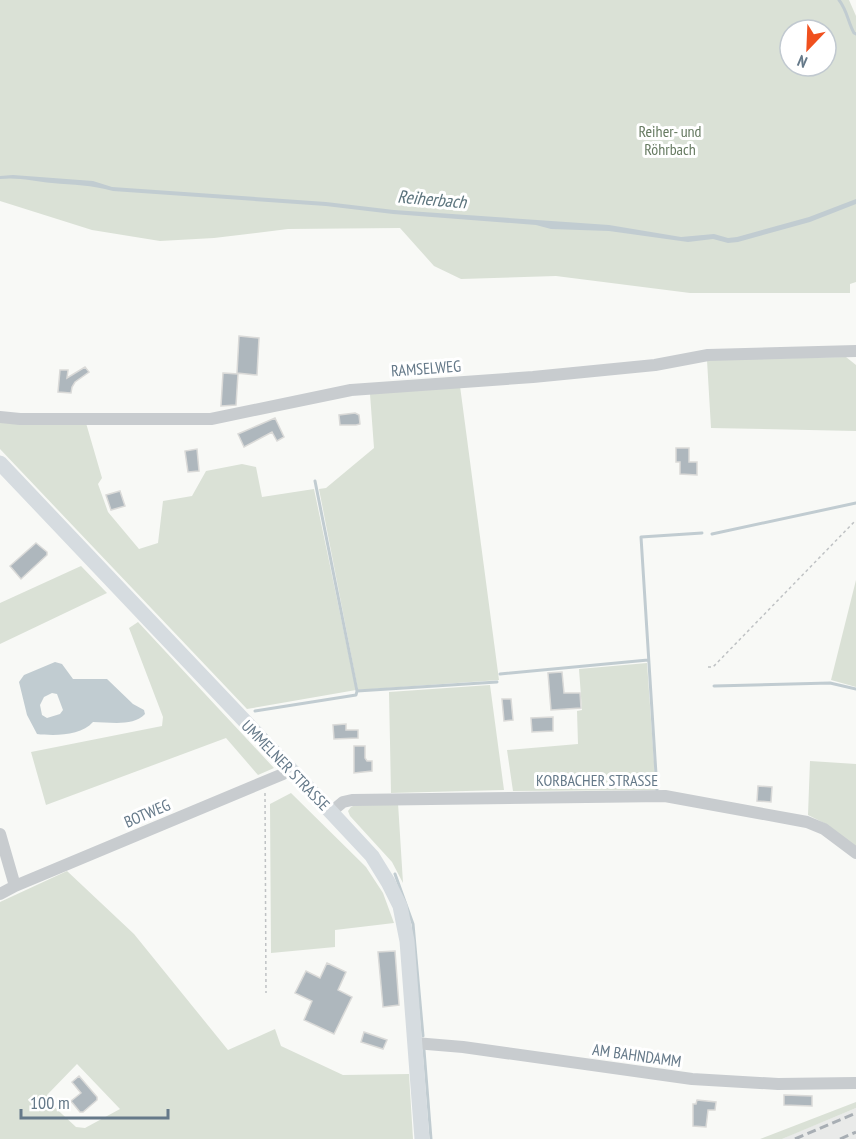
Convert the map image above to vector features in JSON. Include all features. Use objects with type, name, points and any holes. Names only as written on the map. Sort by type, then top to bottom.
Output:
[{"type":"main road","name":"UMMELNER STRASSE","points":[[0,463],[372,856],[400,906],[407,941],[422,1139]]},
{"type":"street","name":"RAMSELWEG","points":[[0,417],[20,419],[211,419],[351,390],[544,376],[655,365],[708,355],[856,351]]},
{"type":"street","name":"BOTWEG","points":[[0,894],[265,782],[290,769]]},
{"type":"street","name":"KORBACHER STRASSE","points":[[331,812],[343,802],[352,800],[665,796],[807,822],[824,829],[856,853]]},
{"type":"street","points":[[0,834],[15,886]]},
{"type":"street","name":"AM BAHNDAMM","points":[[415,1043],[463,1047],[692,1079],[790,1084],[856,1083]]},
{"type":"path","points":[[708,667],[713,667],[856,520]]},
{"type":"path","points":[[265,782],[266,993]]},
{"type":"shaded area","points":[[0,176],[93,181],[112,187],[609,225],[681,237],[714,234],[728,238],[737,237],[809,217],[856,199],[856,204],[810,222],[738,242],[728,243],[713,239],[688,242],[609,231],[551,229],[536,225],[393,214],[326,206],[113,191],[20,179],[0,179]]},
{"type":"shaded area","points":[[55,662],[62,664],[73,679],[107,679],[133,704],[144,710],[145,714],[134,721],[93,722],[82,730],[67,734],[37,734],[27,715],[19,682],[24,675]],"holes":[[[52,693],[57,694],[63,710],[60,714],[47,718],[42,715],[40,705],[44,697]]]},
{"type":"shaded area","points":[[856,1108],[856,1139],[782,1139],[793,1134]]},
{"type":"green space","name":"Reiher- und Röhrbach","points":[[0,0],[849,0],[856,16],[856,282],[850,284],[850,293],[690,293],[556,276],[461,279],[434,266],[400,228],[288,229],[214,238],[160,241],[92,230],[0,201]]},
{"type":"green space","points":[[846,357],[856,365],[856,431],[711,428],[707,360]]},
{"type":"green space","points":[[460,386],[499,680],[358,690],[319,489],[326,488],[374,448],[370,394]]},
{"type":"green space","points":[[0,421],[86,423],[102,478],[98,484],[108,512],[139,549],[158,543],[163,501],[192,496],[206,471],[242,464],[256,467],[262,497],[314,489],[356,690],[247,709],[0,449]]},
{"type":"green space","points":[[81,566],[107,593],[0,644],[0,603]]},
{"type":"green space","points":[[856,580],[856,687],[831,680]]},
{"type":"green space","points":[[138,622],[274,768],[258,775],[226,738],[46,805],[31,752],[162,726],[163,717],[129,628]]},
{"type":"green space","points":[[647,663],[656,790],[513,791],[507,750],[578,744],[577,711],[582,710],[579,669]]},
{"type":"green space","points":[[490,685],[504,790],[391,793],[389,692]]},
{"type":"green space","points":[[810,761],[856,764],[856,849],[826,824],[808,815]]},
{"type":"green space","points":[[291,793],[366,867],[383,893],[394,923],[335,930],[335,947],[271,953],[270,804]]},
{"type":"green space","points":[[398,803],[403,883],[392,862],[348,811],[357,804]]},
{"type":"green space","points":[[67,871],[134,934],[228,1050],[275,1029],[281,1046],[343,1075],[409,1074],[413,1139],[0,1139],[0,902]],"holes":[[[77,1064],[120,1109],[85,1128],[76,1127],[48,1101],[47,1095]]]},
{"type":"green space","points":[[856,1102],[856,1108],[782,1139],[760,1139]]},
{"type":"building","points":[[239,336],[259,338],[257,375],[237,373]]},
{"type":"building","points":[[85,367],[89,372],[75,382],[71,393],[58,392],[60,370],[68,370],[67,378]]},
{"type":"building","points":[[223,373],[238,374],[236,405],[221,406]]},
{"type":"building","points":[[355,413],[359,415],[360,424],[340,425],[339,415]]},
{"type":"building","points":[[275,418],[284,437],[277,441],[272,432],[244,447],[238,434]]},
{"type":"building","points":[[676,448],[689,448],[689,462],[697,462],[697,475],[680,474],[680,462],[676,462]]},
{"type":"building","points":[[197,449],[199,471],[188,472],[185,451]]},
{"type":"building","points":[[120,491],[125,506],[111,510],[106,495]]},
{"type":"building","points":[[36,543],[47,552],[47,555],[21,579],[10,566]]},
{"type":"building","points":[[562,672],[564,693],[580,693],[581,708],[551,710],[548,673]]},
{"type":"building","points":[[502,699],[511,699],[513,720],[504,721]]},
{"type":"building","points":[[553,717],[553,731],[532,732],[531,718]]},
{"type":"building","points":[[346,724],[346,730],[358,730],[358,738],[334,739],[333,725]]},
{"type":"building","points":[[354,746],[365,746],[365,758],[367,761],[372,761],[372,771],[354,773]]},
{"type":"building","points":[[758,786],[772,787],[771,802],[757,801]]},
{"type":"building","points":[[395,951],[399,1005],[383,1007],[378,952]]},
{"type":"building","points":[[327,963],[346,972],[338,990],[352,997],[334,1034],[304,1020],[312,1001],[295,993],[306,971],[320,978]]},
{"type":"building","points":[[364,1032],[387,1040],[383,1049],[361,1042]]},
{"type":"building","points":[[79,1076],[97,1097],[97,1100],[83,1112],[80,1112],[71,1101],[81,1093],[72,1082]]},
{"type":"building","points":[[784,1095],[812,1096],[812,1106],[784,1105]]},
{"type":"building","points":[[697,1100],[716,1102],[715,1110],[708,1110],[706,1127],[693,1126],[693,1104],[696,1104]]},
{"type":"waterway","points":[[839,0],[856,34]]},
{"type":"waterway","points":[[315,481],[357,691]]},
{"type":"waterway","points":[[712,534],[856,503]]},
{"type":"waterway","points":[[657,790],[641,537],[702,533]]},
{"type":"waterway","points":[[500,674],[648,660]]},
{"type":"waterway","points":[[255,711],[356,695],[357,691],[497,682]]},
{"type":"waterway","points":[[714,686],[830,683],[856,689]]},
{"type":"waterway","points":[[395,874],[413,924],[423,1036]]},
{"type":"waterway","points":[[424,1050],[431,1139]]},
{"type":"railway","points":[[795,1139],[856,1113]]},
{"type":"railway","points":[[840,1139],[856,1132]]},
{"type":"water label","name":"Reiherbach","points":[[432,199]]}]
